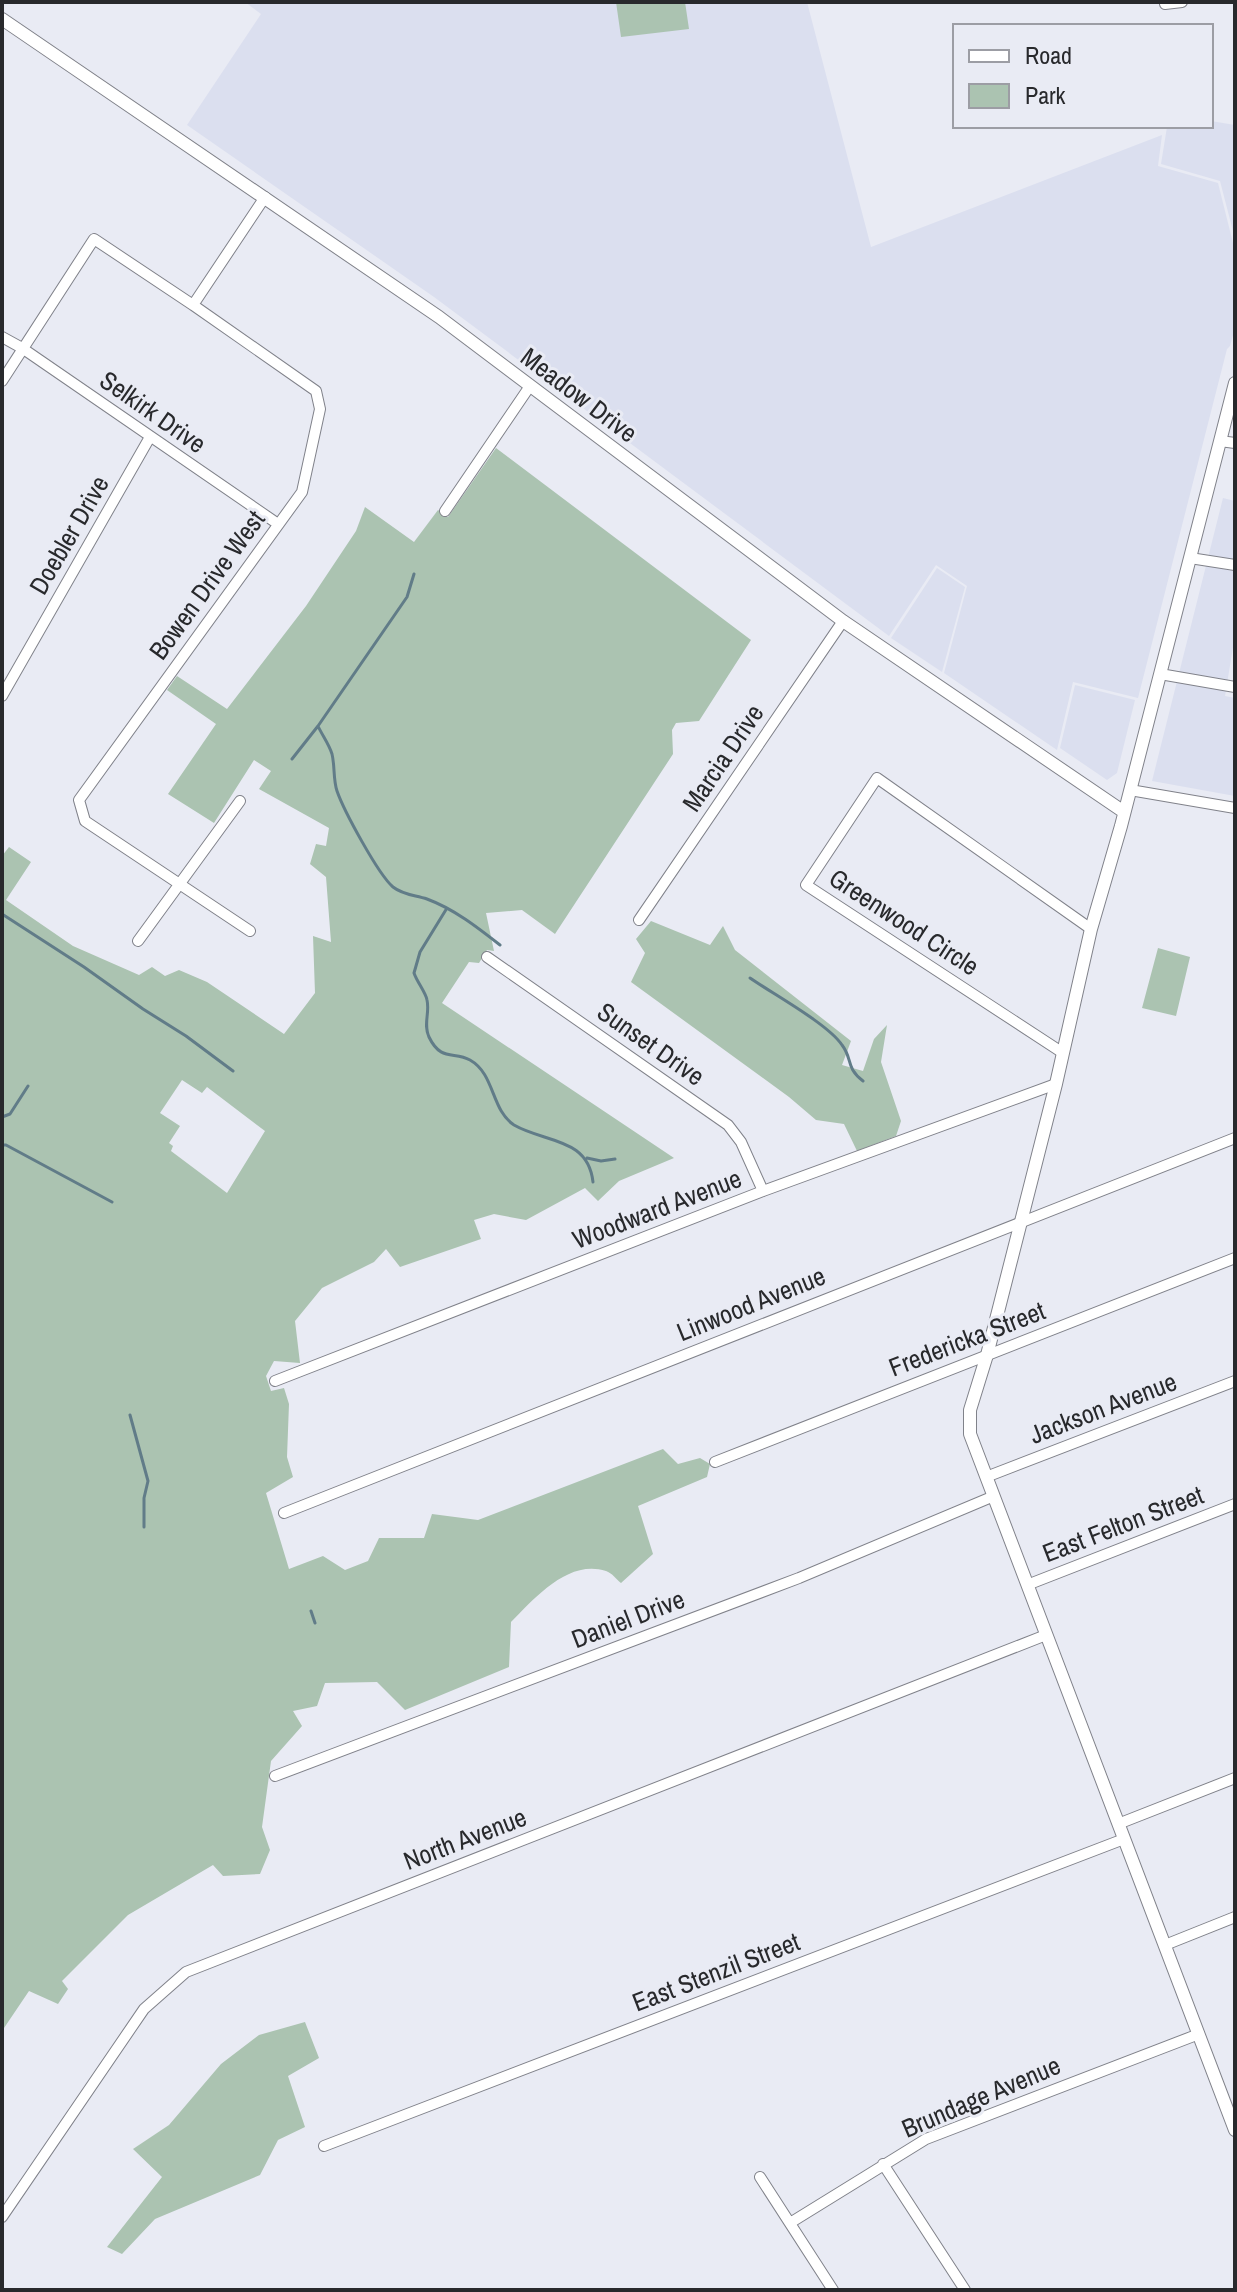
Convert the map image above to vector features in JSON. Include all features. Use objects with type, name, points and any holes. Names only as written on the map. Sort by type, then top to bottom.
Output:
[{"type":"street","points":[[1165,4],[1182,2]]},
{"type":"street","name":"Meadow Drive","points":[[2,19],[439,317],[843,621],[1124,812]]},
{"type":"street","points":[[193,305],[265,197]]},
{"type":"street","name":"Bowen Drive West","points":[[22,348],[94,239],[316,391],[320,409],[302,492],[79,800],[85,821],[179,883]]},
{"type":"street","name":"Selkirk Drive","points":[[2,337],[278,524]]},
{"type":"street","points":[[2,381],[22,348]]},
{"type":"street","points":[[1235,383],[1091,929],[1056,1084],[987,1355],[970,1410],[970,1434],[1235,2130]]},
{"type":"street","points":[[445,511],[530,386]]},
{"type":"street","name":"Doebler Drive","points":[[2,696],[150,437]]},
{"type":"street","points":[[1220,441],[1235,443]]},
{"type":"street","points":[[1190,558],[1235,565]]},
{"type":"street","name":"Marcia Drive","points":[[639,920],[843,621]]},
{"type":"street","points":[[1160,674],[1235,687]]},
{"type":"street","name":"Greenwood Circle","points":[[1063,1053],[806,885],[877,778],[1091,929]]},
{"type":"street","points":[[1130,790],[1235,808]]},
{"type":"street","points":[[138,941],[240,801]]},
{"type":"street","points":[[179,883],[250,931]]},
{"type":"street","name":"Sunset Drive","points":[[487,957],[728,1125],[741,1142],[763,1191]]},
{"type":"street","name":"Woodward Avenue","points":[[275,1381],[763,1191],[1056,1084]]},
{"type":"street","name":"Linwood Avenue","points":[[284,1513],[1235,1138]]},
{"type":"street","name":"Fredericka Street","points":[[715,1462],[1235,1258]]},
{"type":"street","name":"Jackson Avenue","points":[[986,1477],[1235,1381]]},
{"type":"street","name":"Daniel Drive","points":[[275,1776],[799,1578],[994,1496]]},
{"type":"street","name":"East Felton Street","points":[[1027,1585],[1235,1504]]},
{"type":"street","name":"North Avenue","points":[[2,2217],[144,2009],[186,1972],[1046,1635]]},
{"type":"street","points":[[1118,1824],[1235,1778]]},
{"type":"street","name":"East Stenzil Street","points":[[324,2146],[1124,1839]]},
{"type":"street","points":[[1165,1945],[1235,1917]]},
{"type":"street","name":"Brundage Avenue","points":[[790,2223],[926,2139],[1199,2034]]},
{"type":"street","points":[[883,2164],[965,2290]]},
{"type":"street","points":[[760,2177],[833,2290]]},
{"type":"shaded area","points":[[245,2],[807,2],[871,247],[1162,135],[1158,166],[1218,183],[1235,251],[1235,328],[1227,349],[1138,698],[1073,682],[1057,750],[944,673],[967,586],[936,565],[889,636],[434,297],[187,125],[261,14]]},
{"type":"shaded area","points":[[1213,121],[1235,125],[1235,239],[1220,181],[1161,164],[1167,128],[1213,128]]},
{"type":"shaded area","points":[[1223,498],[1235,501],[1235,635],[1225,696],[1235,698],[1235,796],[1152,781]]},
{"type":"shaded area","points":[[937,568],[965,587],[942,672],[891,638]]},
{"type":"shaded area","points":[[1075,685],[1135,700],[1117,773],[1107,780],[1060,748]]},
{"type":"green space","points":[[616,2],[685,2],[689,29],[621,37]]},
{"type":"green space","points":[[496,448],[751,640],[699,721],[676,723],[672,730],[673,754],[555,934],[522,910],[486,913],[494,951],[487,950],[479,963],[469,962],[442,1003],[674,1158],[619,1181],[598,1201],[585,1188],[526,1220],[494,1214],[474,1220],[481,1239],[400,1267],[386,1249],[374,1262],[322,1288],[295,1321],[300,1363],[274,1361],[266,1376],[271,1391],[284,1388],[289,1404],[287,1457],[293,1477],[266,1493],[289,1569],[323,1556],[345,1570],[368,1561],[379,1538],[424,1538],[432,1514],[478,1520],[663,1449],[678,1464],[700,1458],[710,1464],[707,1477],[638,1506],[653,1554],[621,1583],[606,1571],[578,1571],[553,1583],[531,1602],[511,1622],[509,1667],[405,1710],[377,1682],[325,1683],[317,1706],[293,1711],[302,1726],[271,1761],[262,1827],[270,1850],[260,1874],[223,1876],[213,1865],[128,1915],[62,1981],[68,1989],[58,2004],[29,1991],[2,2031],[2,856],[9,847],[31,862],[6,900],[73,946],[139,975],[152,967],[165,976],[179,970],[207,982],[284,1034],[315,993],[313,936],[331,942],[326,877],[310,864],[316,844],[326,846],[329,828],[259,789],[271,771],[254,760],[214,823],[168,794],[216,724],[167,690],[177,676],[227,709],[306,606],[356,531],[365,507],[414,542],[438,510],[448,517]],"holes":[[[182,1080],[202,1093],[207,1087],[265,1131],[227,1193],[171,1151],[173,1146],[169,1143],[180,1126],[160,1113]]]},
{"type":"green space","points":[[651,921],[710,945],[723,926],[735,950],[851,1041],[842,1065],[863,1071],[874,1039],[887,1025],[881,1062],[901,1121],[896,1136],[857,1151],[844,1124],[816,1120],[631,982],[645,953],[636,939]]},
{"type":"green space","points":[[1158,948],[1190,957],[1176,1016],[1142,1008]]},
{"type":"green space","points":[[305,2022],[319,2058],[288,2076],[305,2127],[278,2140],[260,2175],[155,2219],[122,2254],[107,2247],[162,2177],[133,2149],[169,2125],[221,2064],[259,2035]]},
{"type":"waterway","points":[[292,759],[407,597],[414,574]]},
{"type":"waterway","points":[[318,726],[332,754],[341,800],[362,842],[387,880],[401,892],[427,899],[456,913],[500,945]]},
{"type":"waterway","points":[[447,908],[420,952],[414,973],[427,1000],[429,1037],[443,1053],[464,1057],[478,1066],[501,1110],[514,1125],[574,1149],[589,1167],[593,1182]]},
{"type":"waterway","points":[[2,914],[186,1036],[233,1071]]},
{"type":"waterway","points":[[750,978],[835,1037],[845,1050],[851,1067],[863,1081]]},
{"type":"waterway","points":[[2,1117],[10,1114],[28,1086]]},
{"type":"waterway","points":[[2,1145],[112,1202]]},
{"type":"waterway","points":[[587,1158],[601,1161],[615,1159]]},
{"type":"waterway","points":[[130,1415],[148,1481],[144,1498],[144,1527]]},
{"type":"waterway","points":[[311,1611],[315,1623]]}]
